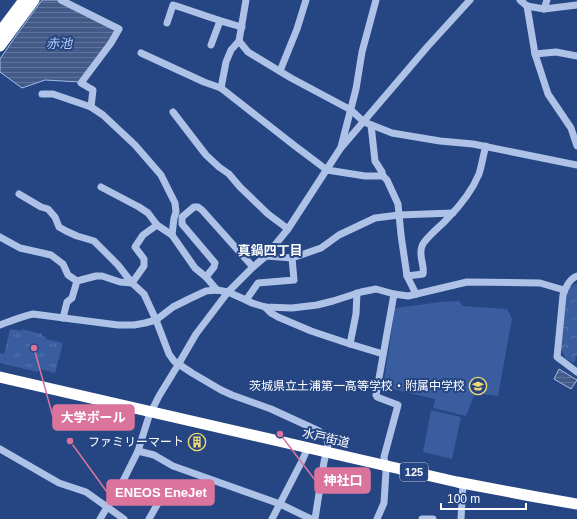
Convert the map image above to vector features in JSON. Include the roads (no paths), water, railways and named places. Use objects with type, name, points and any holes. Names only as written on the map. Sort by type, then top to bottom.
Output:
[{"type":"highway","points":[[1,42],[24,0]]},
{"type":"highway","points":[[1,42],[34,0]]},
{"type":"highway","name":"水戸街道","points":[[0,377],[385,466],[463,483],[577,504]]},
{"type":"street","points":[[61,0],[119,29],[81,83],[93,90],[91,107]]},
{"type":"street","points":[[220,88],[230,50],[239,41],[246,0]]},
{"type":"street","points":[[280,71],[297,29],[306,0]]},
{"type":"street","points":[[340,149],[351,110],[362,52],[376,0]]},
{"type":"street","points":[[100,519],[123,481],[138,451],[150,411],[196,334],[228,292],[266,256],[288,229],[340,149],[428,46],[470,0]]},
{"type":"street","points":[[520,0],[527,6],[544,9],[577,5]]},
{"type":"street","points":[[544,9],[547,0]]},
{"type":"street","points":[[167,23],[173,5],[242,27]]},
{"type":"street","points":[[527,6],[535,54],[548,94],[571,128],[577,146]]},
{"type":"street","points":[[212,45],[220,21]]},
{"type":"street","points":[[239,41],[248,52],[351,110],[364,122],[392,133],[486,146],[577,164]]},
{"type":"street","points":[[535,54],[556,52],[577,56]]},
{"type":"street","points":[[141,53],[220,88],[327,170],[358,175],[383,176]]},
{"type":"street","points":[[42,94],[53,94],[91,107],[103,115],[135,145],[161,175],[175,203],[176,212],[172,235]]},
{"type":"street","points":[[173,112],[206,155],[229,174],[268,214],[288,229]]},
{"type":"street","points":[[371,125],[375,161],[383,176],[387,180],[398,204],[407,276],[416,294]]},
{"type":"street","points":[[407,276],[423,274],[424,271],[421,257],[422,246],[431,234],[453,213],[467,196],[479,173],[486,146]]},
{"type":"street","points":[[101,187],[148,213],[157,225],[172,235],[194,268],[206,277],[217,290]]},
{"type":"street","points":[[18,194],[41,207],[48,209],[55,216],[59,226],[66,231],[94,241],[118,265],[132,283],[144,294],[169,354],[174,362],[221,390],[271,409],[319,432],[327,440],[327,452],[315,519]]},
{"type":"street","points":[[206,277],[214,267],[215,263],[182,224],[182,217],[194,207],[198,207],[202,210],[253,267]]},
{"type":"street","points":[[266,256],[292,258],[321,248],[339,235],[375,218],[399,215],[453,213]]},
{"type":"street","points":[[132,283],[144,266],[144,259],[135,247],[142,235],[157,225]]},
{"type":"street","points":[[0,238],[20,248],[51,255],[63,264],[68,274],[77,281]]},
{"type":"street","points":[[246,300],[258,283],[294,280],[292,258]]},
{"type":"street","points":[[77,281],[102,276],[120,282],[132,283]]},
{"type":"street","points":[[577,276],[573,277],[564,290],[557,357],[577,372]]},
{"type":"street","points":[[63,318],[67,302],[72,298],[77,281]]},
{"type":"street","points":[[0,325],[33,314],[118,325],[134,325],[156,320],[189,299],[206,291],[217,290],[228,292],[265,307],[292,308],[317,305],[376,289],[408,296],[467,282],[540,283],[564,290]]},
{"type":"street","points":[[350,344],[356,314],[357,293]]},
{"type":"street","points":[[377,519],[384,503],[386,471],[384,457],[398,405],[377,397],[376,394],[394,294]]},
{"type":"street","points":[[265,307],[275,315],[311,331],[384,354]]},
{"type":"street","points":[[272,519],[308,447]]},
{"type":"street","points":[[0,449],[59,483],[86,492],[124,519]]},
{"type":"street","points":[[138,451],[154,455],[173,466],[280,504],[311,519]]},
{"type":"street","points":[[461,519],[463,483]]},
{"type":"street","points":[[149,519],[161,498],[152,492]]},
{"type":"street","points":[[422,519],[433,519]]},
{"type":"water","name":"赤池","points":[[42,0],[58,0],[117,29],[80,82],[45,80],[22,88],[0,72],[0,59]]},
{"type":"water","points":[[559,369],[577,380],[571,389],[554,379]]},
{"type":"place","name":"大学ボール","points":[[34,348]]},
{"type":"place","name":"茨城県立土浦第一高等学校・附属中学校","points":[[478,386]]},
{"type":"place","name":"神社口","points":[[280,434]]},
{"type":"place","name":"ENEOS EneJet","points":[[70,441]]},
{"type":"place","name":"ファミリーマート","points":[[197,442]]},
{"type":"district","name":"真鍋四丁目","points":[[270,250]]}]
